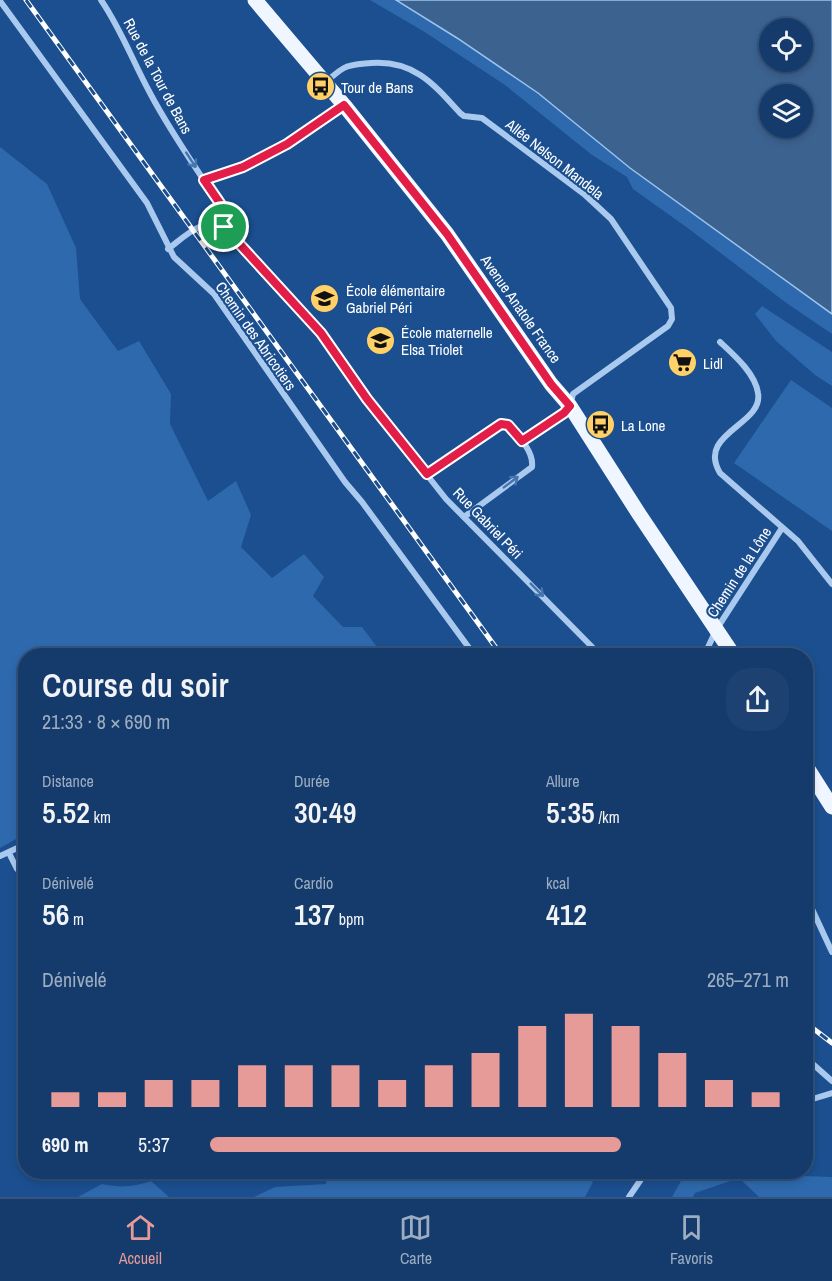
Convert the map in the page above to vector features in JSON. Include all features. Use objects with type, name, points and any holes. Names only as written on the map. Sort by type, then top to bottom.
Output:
[{"type":"main road","name":"Avenue Anatole France","points":[[255,0],[344,105],[447,234],[551,384],[570,406],[728,648]]},
{"type":"main road","points":[[813,777],[832,807]]},
{"type":"street","name":"Rue de la Tour de Bans","points":[[101,0],[117,24],[136,67],[161,114],[224,209],[224,227]]},
{"type":"street","name":"Chemin des Abricotiers","points":[[0,2],[147,203],[168,249],[178,262],[214,294],[345,482],[469,648]]},
{"type":"street","name":"Allée Nelson Mandela","points":[[324,83],[344,68],[364,63],[389,63],[420,73],[440,90],[460,114],[482,118],[488,122],[584,194],[611,219],[671,308],[672,319],[668,326],[573,394],[570,406]]},
{"type":"street","points":[[204,180],[243,167],[287,144],[344,105]]},
{"type":"street","points":[[168,249],[208,223],[224,227]]},
{"type":"street","name":"Rue Gabriel Péri","points":[[224,227],[321,333],[367,399],[446,499],[593,648]]},
{"type":"street","name":"Chemin de la Lône","points":[[720,342],[753,378],[759,395],[754,411],[722,439],[717,447],[716,465],[720,473],[798,541],[832,584]]},
{"type":"street","points":[[522,441],[564,413],[570,406]]},
{"type":"street","points":[[427,474],[501,424],[508,425],[522,441],[532,467],[464,517]]},
{"type":"street","name":"Chemin de la Lône","points":[[708,648],[716,630],[782,528]]},
{"type":"street","points":[[0,856],[18,848]]},
{"type":"street","points":[[9,853],[17,869]]},
{"type":"street","points":[[813,911],[832,952]]},
{"type":"street","points":[[813,1064],[832,1081]]},
{"type":"street","points":[[813,1099],[832,1093]]},
{"type":"street","points":[[629,1197],[641,1179]]},
{"type":"shaded area","points":[[370,0],[396,0],[538,93],[630,168],[832,314],[832,334],[785,302],[633,189],[627,177],[592,155],[505,85],[423,31]]},
{"type":"shaded area","points":[[396,0],[832,0],[832,314],[630,168],[538,93]]},
{"type":"shaded area","points":[[0,147],[47,184],[76,248],[80,299],[118,351],[139,341],[171,394],[170,424],[208,501],[236,481],[251,515],[241,547],[272,578],[304,554],[324,577],[313,596],[343,627],[362,627],[378,648],[18,648],[18,838],[0,848]]},
{"type":"shaded area","points":[[762,306],[832,352],[832,386],[815,375],[776,341],[755,314]]},
{"type":"shaded area","points":[[791,380],[832,408],[832,531],[734,463]]},
{"type":"shaded area","points":[[832,1177],[832,1197],[759,1197],[740,1179]]},
{"type":"shaded area","points":[[326,1179],[587,1179],[593,1182],[585,1197],[254,1197],[275,1187],[326,1184]]},
{"type":"shaded area","points":[[682,1179],[736,1179],[695,1193],[693,1197],[672,1197]]},
{"type":"shaded area","points":[[151,1181],[169,1197],[78,1197],[102,1184],[127,1186]]},
{"type":"railway","points":[[26,0],[496,648]]},
{"type":"railway","points":[[813,1028],[832,1043]]},
{"type":"place","name":"Tour de Bans","points":[[320,87]]},
{"type":"place","name":"École élémentaire Gabriel Péri","points":[[325,299]]},
{"type":"place","name":"École maternelle Elsa Triolet","points":[[380,341]]},
{"type":"place","name":"Lidl","points":[[682,363]]},
{"type":"place","name":"La Lone","points":[[600,425]]},
{"type":"route","points":[[344,105],[447,234],[551,384],[570,406],[564,413],[522,441],[508,425],[501,424],[427,474],[367,399],[321,333],[224,227],[224,209],[204,180],[243,167],[287,144],[344,105]]}]
